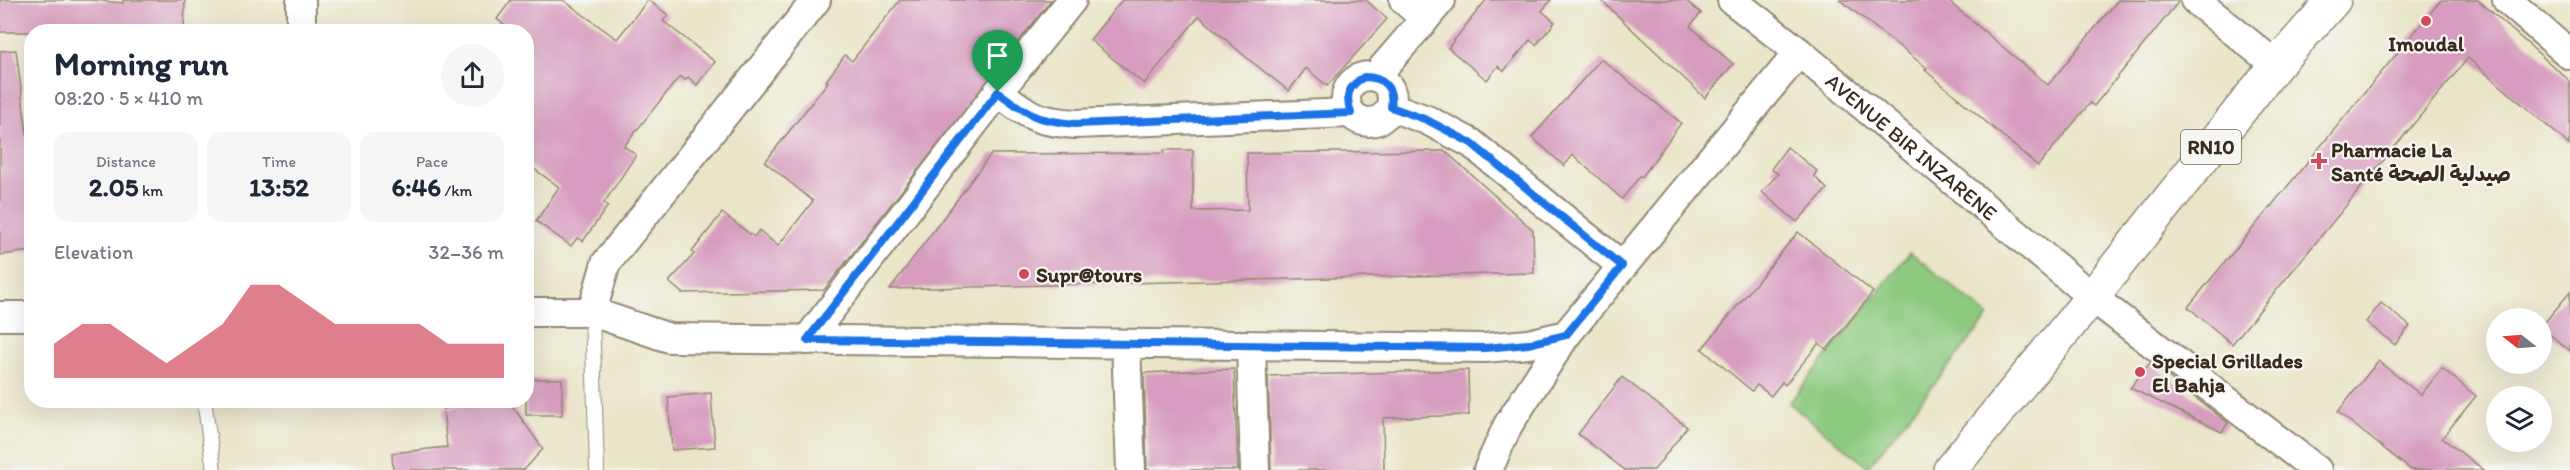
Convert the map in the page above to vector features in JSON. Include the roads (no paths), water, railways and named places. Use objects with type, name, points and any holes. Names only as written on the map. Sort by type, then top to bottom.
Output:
[{"type":"main road","name":"RN10","points":[[1950,470],[2092,297],[2276,65],[2334,0]]},
{"type":"street","points":[[300,0],[301,24]]},
{"type":"street","points":[[592,312],[606,262],[816,0]]},
{"type":"street","points":[[807,340],[998,92],[1072,0]]},
{"type":"street","points":[[1375,77],[1433,10],[1404,0]]},
{"type":"street","name":"AVENUE BIR INZARENE","points":[[1732,0],[1798,52],[2092,297],[2317,470]]},
{"type":"street","points":[[2195,0],[2276,65]]},
{"type":"street","points":[[2507,0],[2570,55]]},
{"type":"street","points":[[1488,470],[1508,425],[1566,335],[1798,52]]},
{"type":"street","points":[[1364,77],[1375,77],[1384,81],[1390,88],[1391,107],[1386,116],[1377,121],[1368,123],[1358,120],[1351,113],[1347,102],[1348,91],[1354,82],[1364,77]]},
{"type":"street","points":[[998,92],[1029,115],[1046,121],[1075,124],[1351,113]]},
{"type":"street","points":[[1391,107],[1427,120],[1471,143],[1622,266]]},
{"type":"street","points":[[534,312],[592,312],[669,338],[1485,348],[1528,344],[1566,335]]},
{"type":"street","points":[[0,316],[24,316]]},
{"type":"street","points":[[1126,344],[1131,470]]},
{"type":"street","points":[[1251,346],[1255,470]]},
{"type":"lane","points":[[592,312],[597,470]]},
{"type":"lane","points":[[205,408],[214,470]]},
{"type":"place","name":"Imoudal","points":[[2426,21]]},
{"type":"place","name":"Pharmacie La Santé صيدلية الصحة","points":[[2319,161]]},
{"type":"place","name":"Supr@tours","points":[[1024,274]]},
{"type":"place","name":"Special Grillades El Bahja","points":[[2140,372]]}]
